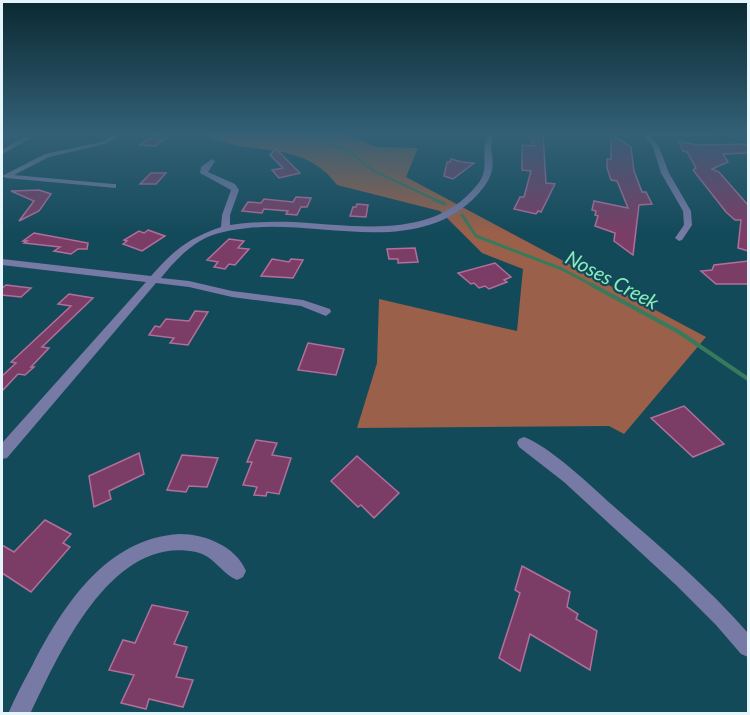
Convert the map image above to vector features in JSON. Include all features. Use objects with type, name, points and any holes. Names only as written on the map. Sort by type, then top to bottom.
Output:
[{"type":"street","points":[[4,176],[22,167]]},
{"type":"street","points":[[206,167],[204,173],[232,186],[235,190],[226,215],[225,228]]},
{"type":"street","points":[[2,453],[185,246],[225,228],[259,224],[384,230],[410,227],[438,219],[464,204],[486,178],[489,167]]},
{"type":"street","points":[[663,167],[687,211],[688,225],[678,238]]},
{"type":"street","points":[[4,176],[113,186]]},
{"type":"street","points":[[2,262],[153,280],[303,303],[326,312]]},
{"type":"street","points":[[524,443],[554,463],[726,620],[748,647]]},
{"type":"street","points":[[18,714],[72,615],[101,578],[116,566],[148,548],[183,542],[198,544],[215,551],[237,571]]},
{"type":"shaded area","points":[[318,167],[410,167],[406,177],[706,337],[624,434],[609,426],[357,428],[377,363],[379,299],[517,331],[523,269],[482,253],[440,211],[337,185]]},
{"type":"building","points":[[294,167],[300,173],[279,178],[272,170]]},
{"type":"building","points":[[446,167],[468,167],[453,179],[444,176]]},
{"type":"building","points":[[522,167],[545,167],[546,183],[555,184],[541,212],[538,211],[536,214],[514,209],[520,197],[524,197],[531,171],[522,170]]},
{"type":"building","points":[[634,167],[642,192],[646,192],[652,204],[639,205],[633,255],[614,241],[615,233],[595,226],[598,216],[595,215],[596,211],[592,210],[594,201],[628,208],[617,181],[611,180],[607,168]]},
{"type":"building","points":[[716,167],[712,169],[719,172],[748,205],[748,251],[738,248],[741,220],[735,220],[726,212],[693,170]]},
{"type":"building","points":[[151,173],[166,173],[156,184],[140,184]]},
{"type":"building","points":[[39,190],[51,194],[39,211],[19,221],[34,201],[11,191]]},
{"type":"building","points":[[296,197],[311,198],[307,207],[301,207],[297,215],[286,214],[288,211],[264,209],[262,213],[242,211],[248,202],[261,203],[264,199],[293,202]]},
{"type":"building","points":[[357,204],[368,205],[366,217],[350,216],[353,207]]},
{"type":"building","points":[[148,230],[165,236],[142,251],[123,244],[127,241],[124,240],[139,231],[144,233]]},
{"type":"building","points":[[34,233],[88,243],[87,249],[78,249],[71,254],[54,251],[60,247],[24,243],[27,241],[23,241]]},
{"type":"building","points":[[229,239],[244,241],[238,248],[249,249],[235,265],[229,264],[225,269],[214,267],[218,262],[207,260]]},
{"type":"building","points":[[415,248],[418,262],[398,263],[398,259],[389,259],[387,249]]},
{"type":"building","points":[[272,259],[289,262],[291,259],[303,260],[293,278],[261,276]]},
{"type":"building","points":[[748,261],[748,284],[716,284],[701,271],[712,270],[714,265]]},
{"type":"building","points":[[495,263],[511,277],[504,280],[507,282],[489,289],[485,286],[479,288],[474,283],[471,284],[458,273]]},
{"type":"building","points":[[6,285],[31,288],[21,297],[2,295],[2,288]]},
{"type":"building","points":[[69,294],[93,298],[42,347],[49,348],[31,367],[34,367],[25,375],[18,374],[2,391],[2,376],[16,363],[11,362],[71,306],[58,304]]},
{"type":"building","points":[[195,311],[208,312],[188,345],[170,343],[174,338],[149,335],[155,326],[160,327],[166,319],[189,321]]},
{"type":"building","points":[[308,343],[344,349],[336,375],[298,370]]},
{"type":"building","points":[[684,406],[724,444],[693,457],[651,418]]},
{"type":"building","points":[[256,440],[277,443],[272,455],[291,458],[279,494],[267,492],[266,496],[254,495],[257,487],[243,485],[252,462],[247,462]]},
{"type":"building","points":[[139,453],[144,474],[109,491],[111,499],[94,507],[89,476]]},
{"type":"building","points":[[182,455],[218,458],[207,487],[189,486],[186,492],[167,490]]},
{"type":"building","points":[[357,456],[399,493],[374,518],[361,505],[358,507],[331,481]]},
{"type":"building","points":[[45,520],[71,534],[63,543],[70,547],[31,592],[2,573],[2,545],[14,552]]},
{"type":"building","points":[[522,566],[570,592],[567,607],[578,614],[576,619],[597,631],[590,670],[530,634],[520,671],[499,658],[520,593],[515,590]]},
{"type":"building","points":[[152,605],[188,612],[174,644],[187,647],[176,677],[193,680],[183,707],[149,699],[146,709],[121,703],[134,675],[109,670],[123,640],[135,643]]},
{"type":"waterway","name":"Noses Creek","points":[[369,167],[438,201]]},
{"type":"waterway","name":"Noses Creek","points":[[434,200],[445,204]]},
{"type":"waterway","name":"Noses Creek","points":[[462,215],[476,236],[562,269],[594,286]]},
{"type":"waterway","name":"Noses Creek","points":[[592,285],[679,332],[748,379]]}]
